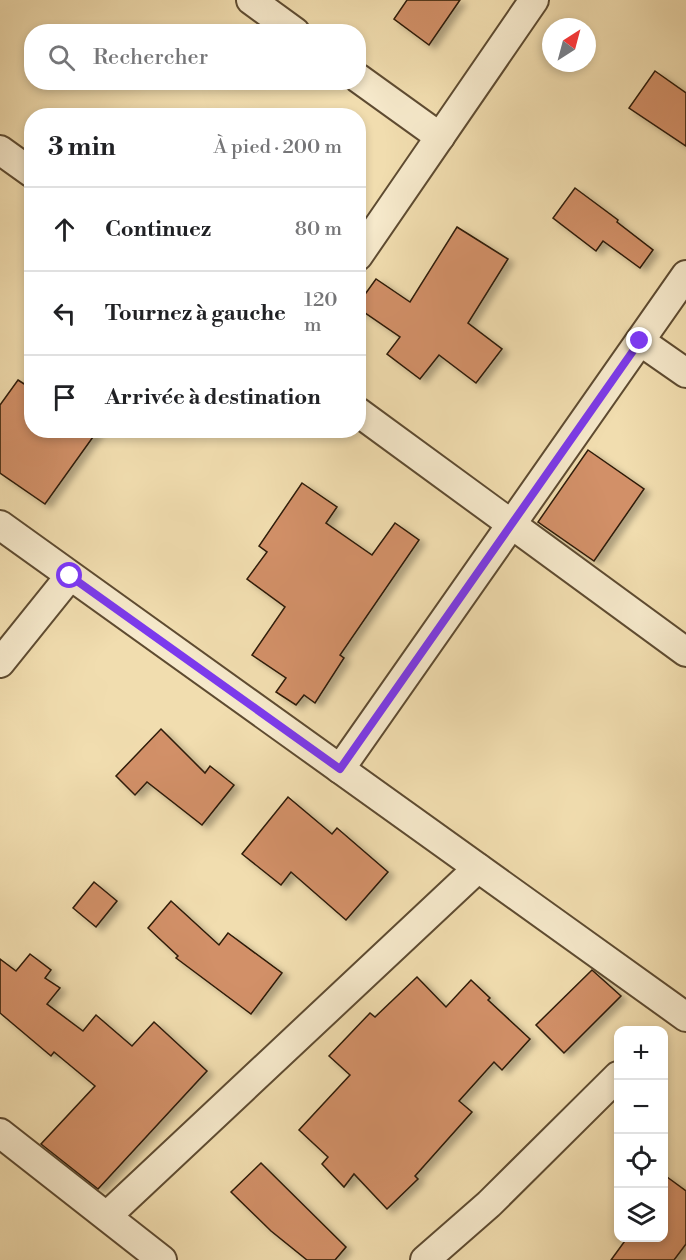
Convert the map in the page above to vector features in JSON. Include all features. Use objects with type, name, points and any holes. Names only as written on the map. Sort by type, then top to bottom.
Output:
[{"type":"street","points":[[251,0],[284,24]]},
{"type":"street","points":[[366,244],[534,0]]},
{"type":"street","points":[[366,84],[440,137]]},
{"type":"street","points":[[0,150],[24,167]]},
{"type":"street","points":[[340,769],[686,275]]},
{"type":"street","points":[[640,341],[686,373]]},
{"type":"street","points":[[366,418],[686,652]]},
{"type":"street","points":[[0,525],[478,868],[679,1018]]},
{"type":"street","points":[[0,663],[70,576]]},
{"type":"street","points":[[107,1216],[478,868]]},
{"type":"street","points":[[425,1260],[489,1204],[614,1080]]},
{"type":"street","points":[[0,1133],[162,1260]]},
{"type":"building","points":[[407,0],[460,0],[429,45],[394,19]]},
{"type":"building","points":[[655,71],[686,93],[686,146],[629,108]]},
{"type":"building","points":[[575,188],[653,250],[640,268],[603,241],[596,251],[553,218]]},
{"type":"building","points":[[457,227],[508,259],[468,323],[502,349],[476,383],[439,355],[420,379],[387,354],[400,337],[366,314],[366,293],[376,279],[410,302]]},
{"type":"building","points":[[18,380],[24,384],[24,438],[92,438],[45,504],[0,473],[0,405]]},
{"type":"building","points":[[588,450],[644,489],[594,561],[538,522]]},
{"type":"building","points":[[302,483],[337,507],[326,523],[372,555],[395,523],[419,540],[340,655],[344,658],[315,703],[304,695],[296,705],[276,692],[286,678],[252,655],[285,607],[247,579],[267,552],[259,546]]},
{"type":"building","points":[[161,729],[205,773],[210,766],[234,785],[202,825],[147,782],[135,795],[116,776]]},
{"type":"building","points":[[288,797],[332,834],[337,828],[388,872],[346,920],[291,872],[281,885],[242,854]]},
{"type":"building","points":[[94,882],[117,901],[96,927],[73,908]]},
{"type":"building","points":[[171,901],[219,945],[228,933],[282,973],[251,1014],[176,958],[178,956],[148,928]]},
{"type":"building","points":[[30,954],[51,970],[45,978],[60,988],[47,1004],[83,1031],[96,1015],[132,1046],[154,1022],[207,1071],[98,1189],[41,1144],[95,1086],[54,1052],[51,1056],[0,1013],[0,959],[16,971]]},
{"type":"building","points":[[592,970],[621,996],[564,1053],[536,1025]]},
{"type":"building","points":[[417,977],[446,1007],[471,980],[490,998],[488,1000],[530,1039],[502,1070],[494,1062],[459,1101],[472,1112],[415,1176],[418,1179],[387,1209],[354,1174],[344,1187],[322,1164],[328,1157],[299,1130],[350,1075],[329,1056],[370,1013],[375,1017]]},
{"type":"building","points":[[261,1163],[346,1247],[335,1260],[307,1260],[271,1231],[231,1192]]},
{"type":"building","points":[[668,1178],[686,1191],[686,1244],[674,1260],[611,1260],[624,1242],[668,1242]]},
{"type":"route","points":[[70,576],[340,769],[640,341]]}]
